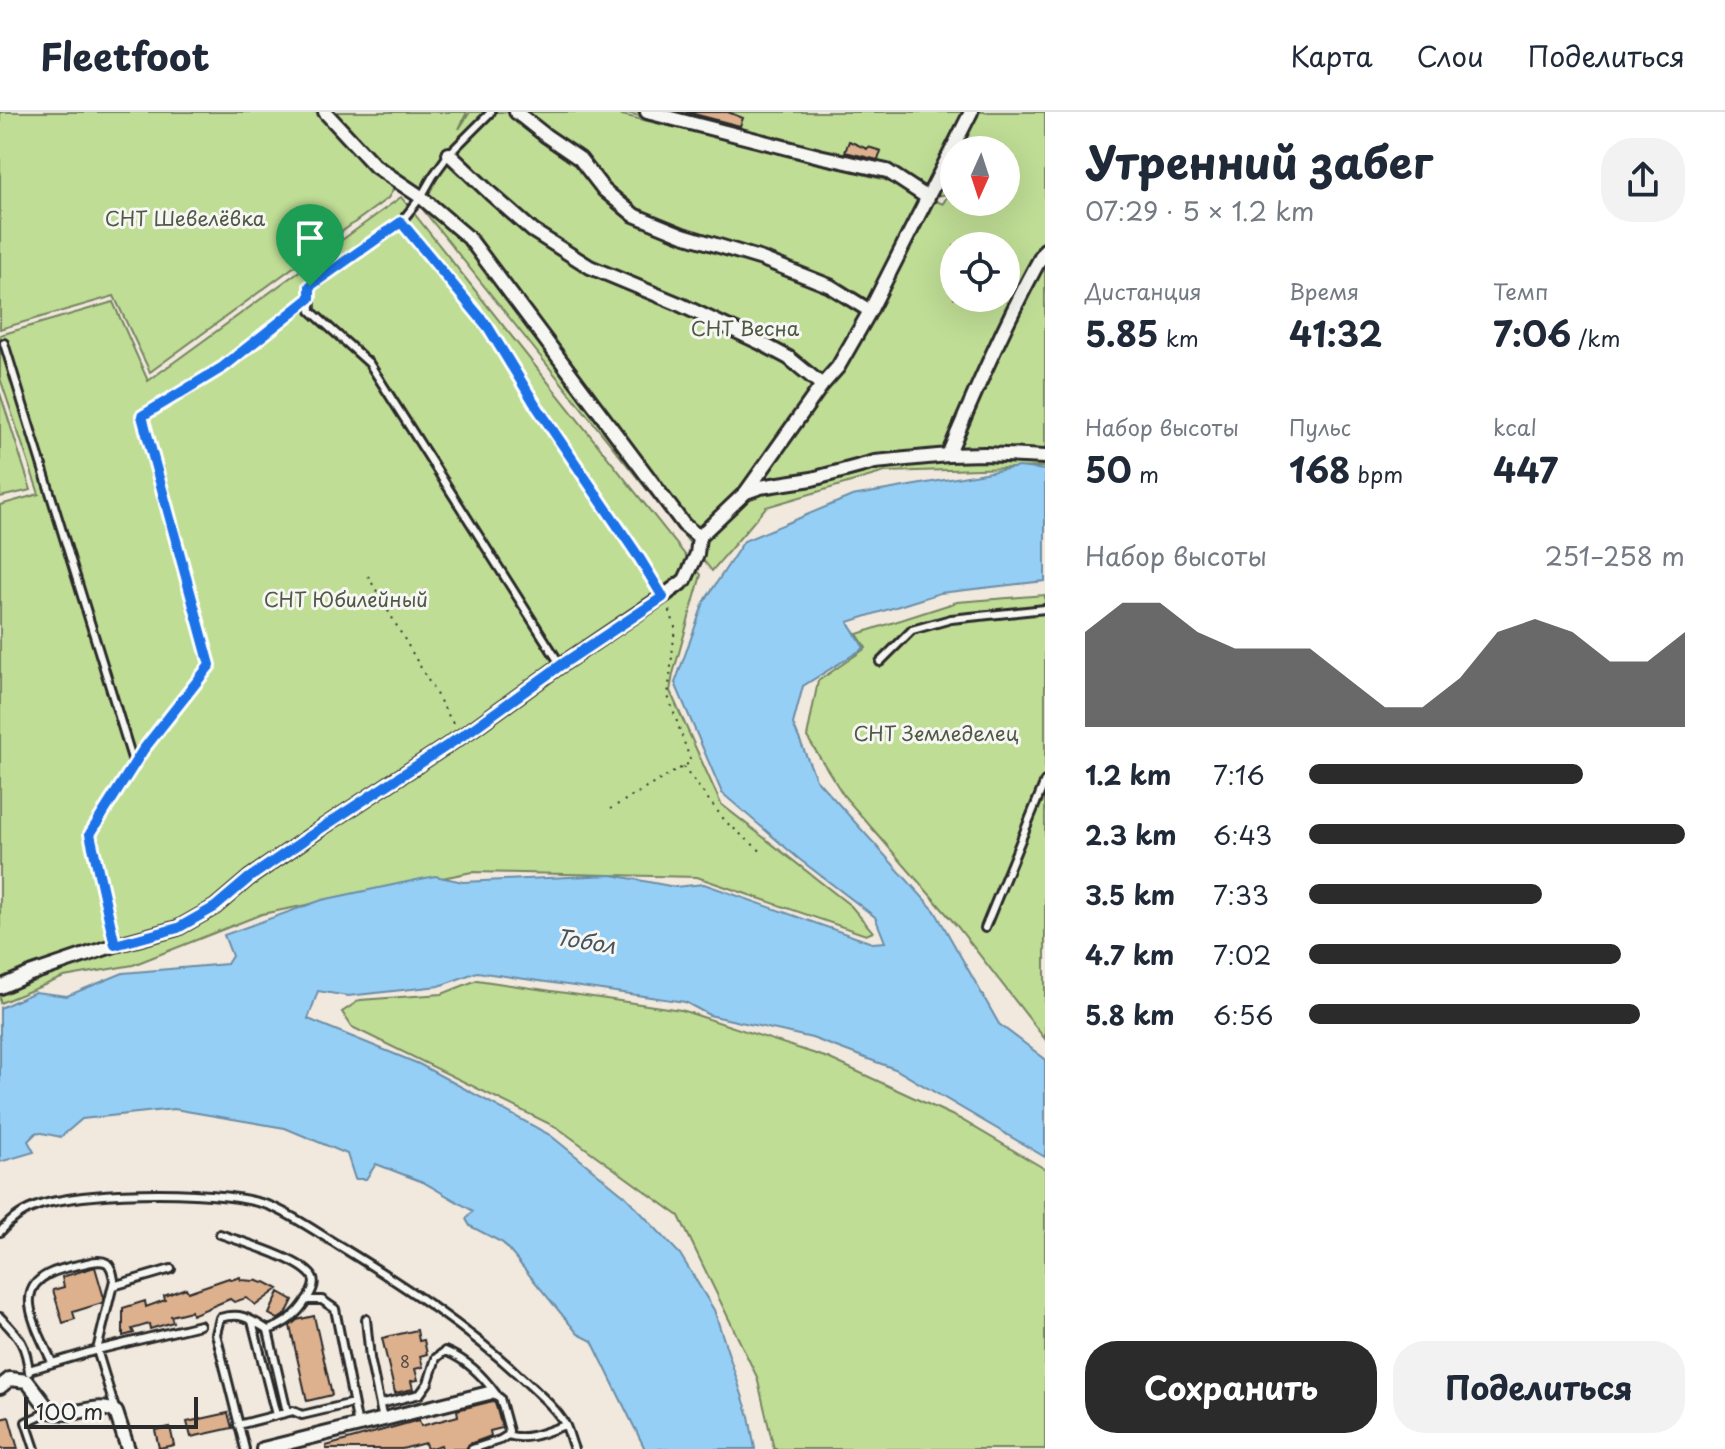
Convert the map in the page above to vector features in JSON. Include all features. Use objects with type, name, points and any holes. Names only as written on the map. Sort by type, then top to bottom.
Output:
[{"type":"street","points":[[325,112],[375,166],[421,197],[469,238],[684,525],[699,537]]},
{"type":"street","points":[[516,112],[580,159],[604,190],[634,215],[830,286],[870,311]]},
{"type":"street","points":[[647,112],[887,171],[928,198]]},
{"type":"street","points":[[0,987],[115,945],[178,928],[215,907],[249,878],[460,737],[685,580],[697,554],[699,537],[746,492],[838,367],[870,311],[971,112]]},
{"type":"street","points":[[449,154],[533,231],[590,267],[759,342],[789,358],[822,385]]},
{"type":"street","points":[[948,455],[1011,313],[1045,250]]},
{"type":"street","points":[[746,492],[875,462],[948,455],[1045,457]]},
{"type":"street","points":[[0,1387],[10,1379],[28,1376],[50,1411],[66,1413],[99,1407],[116,1412],[128,1449]]},
{"type":"street","points":[[269,1448],[493,1394]]},
{"type":"lane","points":[[491,112],[449,154],[401,222],[310,286],[311,311],[369,363],[561,665]]},
{"type":"lane","points":[[401,222],[488,327],[535,404],[664,596]]},
{"type":"lane","points":[[115,945],[90,834],[143,750],[210,665],[142,416],[223,367],[310,298]]},
{"type":"lane","points":[[4,343],[134,765]]},
{"type":"lane","points":[[880,662],[912,630],[951,619],[1045,609]]},
{"type":"lane","points":[[985,928],[1045,781]]},
{"type":"lane","points":[[0,1232],[24,1212],[43,1204],[100,1195],[228,1196],[273,1207],[385,1274],[509,1365],[542,1396],[565,1425],[574,1449]]},
{"type":"lane","points":[[220,1234],[283,1257],[313,1276],[314,1284],[296,1313],[279,1327],[268,1330]]},
{"type":"lane","points":[[52,1362],[33,1317],[29,1299],[32,1289],[48,1273],[60,1268],[99,1261],[106,1263],[113,1272],[113,1286],[97,1350],[116,1412]]},
{"type":"lane","points":[[113,1286],[171,1269]]},
{"type":"lane","points":[[306,1300],[322,1300],[335,1309],[358,1426]]},
{"type":"lane","points":[[245,1449],[216,1334],[220,1318],[242,1316],[268,1330],[287,1412]]},
{"type":"lane","points":[[0,1317],[26,1350],[28,1376],[52,1362],[200,1325]]},
{"type":"lane","points":[[366,1319],[370,1358],[383,1420]]},
{"type":"lane","points":[[252,1320],[276,1415]]},
{"type":"lane","points":[[380,1404],[420,1394],[428,1383],[436,1358],[445,1351],[461,1358],[483,1377],[493,1394],[500,1398],[508,1435]]},
{"type":"lane","points":[[238,1425],[287,1412],[302,1415],[353,1403]]},
{"type":"lane","points":[[35,1449],[26,1422],[50,1411]]},
{"type":"lane","points":[[508,1435],[516,1438],[534,1436],[565,1425]]},
{"type":"lane","points":[[472,1449],[508,1435]]},
{"type":"path","points":[[368,576],[460,737]]},
{"type":"path","points":[[610,809],[691,762],[668,696],[675,627],[664,596]]},
{"type":"path","points":[[682,767],[726,822],[763,853]]},
{"type":"green space","name":"СНТ Весна","points":[[0,112],[467,112],[459,129],[470,112],[616,112],[889,181],[940,203],[940,216],[1020,216],[1020,136],[940,136],[940,195],[937,196],[879,174],[623,112],[1045,112],[1045,467],[885,472],[766,507],[712,571],[400,179],[388,198],[150,372],[114,296],[0,329]]},
{"type":"green space","name":"СНТ Юбилейный","points":[[401,197],[701,575],[670,691],[721,804],[851,906],[873,932],[866,935],[697,877],[472,872],[262,914],[133,965],[64,977],[0,1003],[0,505],[39,494],[0,378],[0,335],[113,302],[148,381]]},
{"type":"green space","points":[[0,393],[31,490],[0,497]]},
{"type":"green space","name":"СНТ Земледелец","points":[[1045,595],[1045,1039],[957,926],[844,796],[807,737],[818,681],[866,648],[857,634],[957,602]]},
{"type":"green space","points":[[477,980],[681,1010],[828,1058],[960,1119],[1045,1169],[1045,1449],[774,1449],[757,1377],[679,1216],[558,1128],[352,1027],[342,1012],[360,1000],[442,994]]},
{"type":"water","name":"Тобол","points":[[1019,467],[1045,470],[1045,581],[940,593],[848,622],[864,648],[803,686],[793,724],[816,779],[935,911],[999,1024],[1045,1059],[1045,1157],[895,1069],[812,1038],[709,1015],[685,1002],[477,972],[439,986],[348,996],[318,991],[308,1019],[419,1064],[550,1135],[624,1195],[680,1254],[714,1310],[749,1416],[755,1449],[645,1449],[592,1341],[578,1334],[503,1243],[470,1226],[466,1219],[473,1211],[423,1182],[376,1164],[366,1179],[355,1179],[347,1154],[285,1128],[174,1109],[82,1119],[61,1137],[37,1132],[28,1141],[34,1152],[0,1162],[0,1008],[35,992],[67,996],[123,973],[227,964],[232,956],[224,935],[322,900],[435,876],[463,882],[612,875],[675,887],[704,884],[872,943],[885,942],[875,917],[799,859],[722,793],[675,683],[704,602],[744,541],[852,496]]},
{"type":"building","points":[[686,112],[728,112],[743,118],[740,126]]},
{"type":"building","points":[[849,141],[881,151],[878,160],[845,152]]},
{"type":"building","points":[[95,1267],[104,1298],[102,1303],[73,1312],[75,1319],[63,1323],[53,1290],[64,1287],[62,1277]]},
{"type":"building","points":[[240,1277],[241,1280],[265,1282],[278,1289],[256,1305],[246,1298],[234,1302],[230,1299],[192,1315],[191,1311],[171,1316],[173,1322],[150,1329],[149,1324],[132,1329],[134,1333],[123,1336],[123,1308],[145,1301],[146,1307],[186,1288],[188,1292]]},
{"type":"building","points":[[279,1292],[293,1300],[286,1314],[278,1319],[269,1314]]},
{"type":"building","points":[[314,1316],[332,1395],[307,1401],[290,1326],[297,1320]]},
{"type":"building","points":[[417,1330],[419,1341],[424,1340],[427,1354],[420,1356],[423,1367],[415,1369],[418,1380],[411,1381],[413,1389],[395,1393],[382,1338]]},
{"type":"building","points":[[493,1401],[502,1428],[490,1431],[491,1436],[469,1444],[466,1449],[442,1449],[441,1445],[427,1449],[425,1443],[402,1449],[326,1449],[326,1446],[419,1420],[421,1426],[458,1416],[457,1410]]},
{"type":"building","points":[[228,1413],[232,1428],[191,1437],[187,1422]]},
{"type":"building","points":[[9,1417],[18,1449],[0,1449],[0,1419]]},
{"type":"building","points":[[170,1427],[174,1445],[159,1448],[155,1430]]},
{"type":"route","points":[[401,222],[488,327],[535,404],[663,597],[249,878],[215,907],[178,928],[115,945],[90,834],[143,750],[210,665],[142,416],[223,367],[310,298],[310,286],[401,222]]},
{"type":"park label","name":"СНТ Шевелёвка","points":[[185,218]]}]
